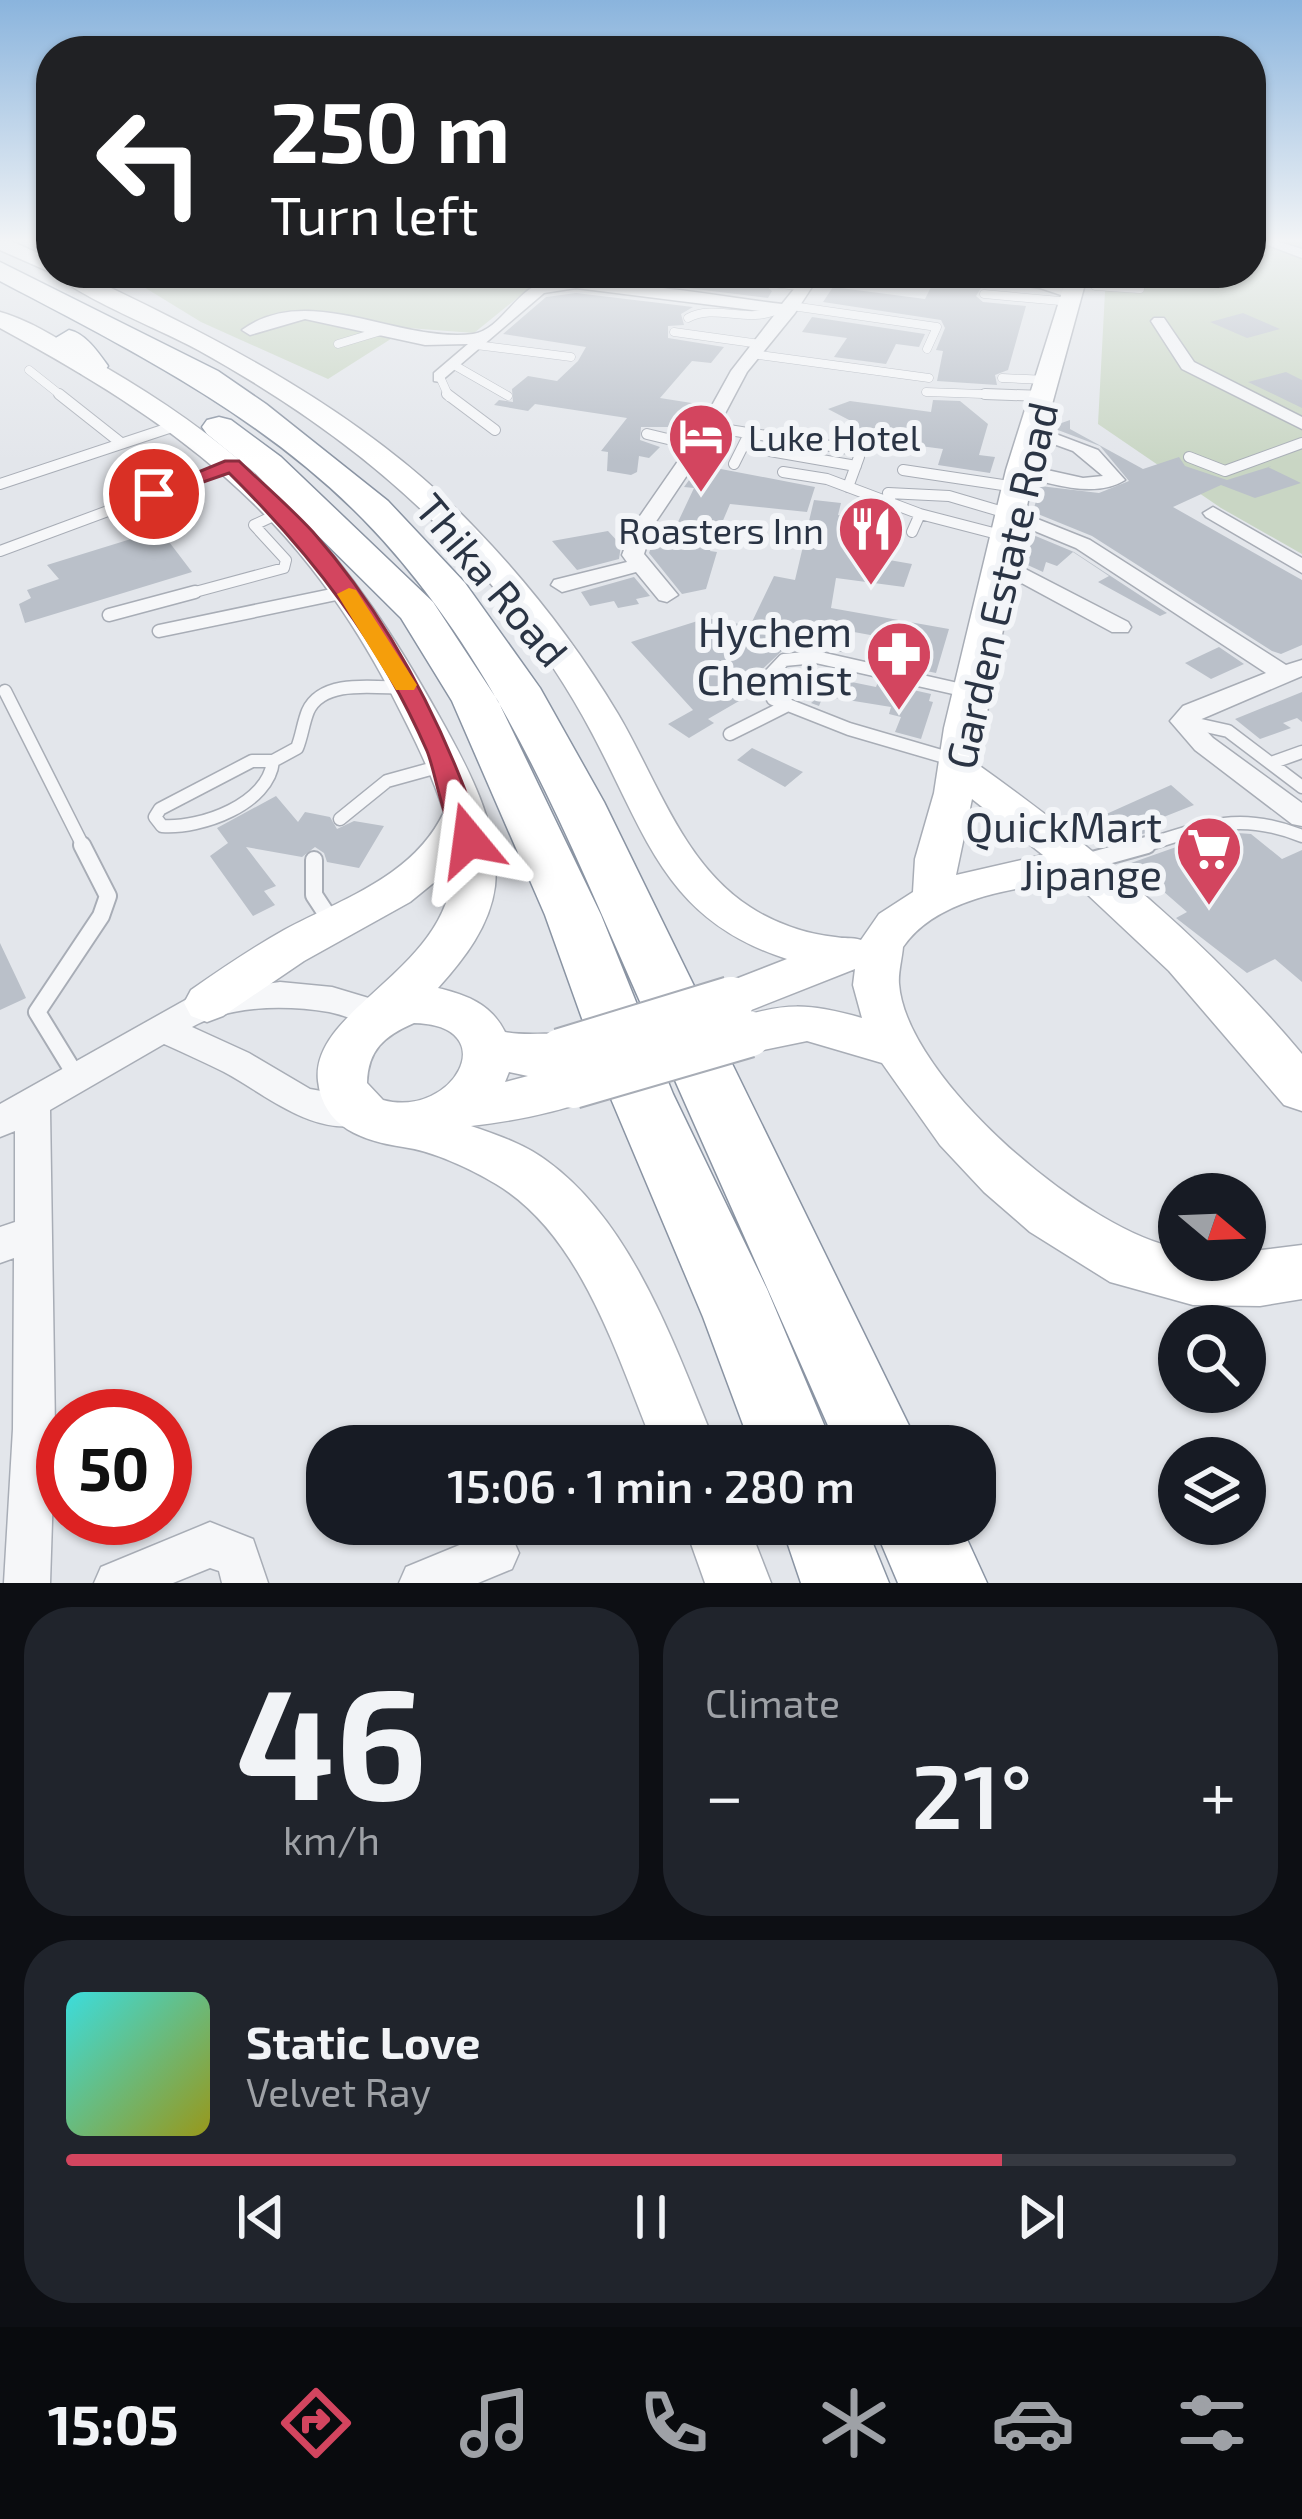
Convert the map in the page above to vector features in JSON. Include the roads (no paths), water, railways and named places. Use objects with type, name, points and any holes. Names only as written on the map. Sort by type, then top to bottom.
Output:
[{"type":"highway","name":"Thika Road","points":[[17,315],[64,358],[193,407],[268,465],[418,611],[476,701],[531,817],[641,1094],[784,1425]]},
{"type":"highway","name":"Thika Road","points":[[109,315],[307,450],[375,509],[450,592],[517,688],[618,885],[868,1425]]},
{"type":"highway","points":[[207,378],[320,413]]},
{"type":"highway","points":[[831,1545],[845,1583]]},
{"type":"highway","points":[[925,1545],[943,1583]]},
{"type":"main road","name":"Thika Road","points":[[146,315],[320,413],[408,479],[478,550],[537,622],[598,711],[663,836],[699,889],[742,925],[861,950]]},
{"type":"main road","name":"Garden Estate Road","points":[[934,900],[936,860],[1010,514],[1068,315]]},
{"type":"main road","name":"Thika Road","points":[[0,319],[178,425],[232,465],[282,512],[346,592],[407,688],[445,765],[475,866],[469,908],[446,945],[386,1011],[350,1042],[342,1060],[346,1097],[382,1118]]},
{"type":"main road","points":[[957,765],[1080,864],[1234,1012],[1302,1090]]},
{"type":"main road","points":[[207,1003],[429,866],[455,839],[463,814]]},
{"type":"main road","points":[[464,1103],[508,1103],[567,1069],[740,1017],[861,950],[934,900],[1008,876],[1080,864]]},
{"type":"main road","points":[[861,950],[875,971],[879,1005],[919,1080],[991,1165],[1035,1207],[1082,1241],[1134,1265],[1262,1282],[1302,1272]]},
{"type":"main road","points":[[382,1118],[436,1119],[464,1103],[478,1086],[487,1048],[483,1033],[461,1012],[428,1003],[386,1011]]},
{"type":"main road","points":[[740,1017],[807,1022],[900,1048]]},
{"type":"main road","points":[[487,1048],[567,1069]]},
{"type":"main road","points":[[382,1118],[496,1157],[547,1190],[571,1216],[606,1278],[676,1425]]},
{"type":"main road","points":[[724,1545],[738,1583]]},
{"type":"street","points":[[250,331],[297,315]]},
{"type":"street","points":[[304,315],[444,342],[479,342]]},
{"type":"street","points":[[440,377],[510,315]]},
{"type":"street","points":[[667,595],[632,555],[643,526],[782,315]]},
{"type":"street","points":[[1159,321],[1188,365],[1302,424]]},
{"type":"street","points":[[1010,514],[1083,484],[1115,480],[1112,471],[1082,449],[1032,430]]},
{"type":"street","points":[[1213,513],[1296,556]]},
{"type":"street","points":[[1010,514],[1120,627]]},
{"type":"street","points":[[1010,514],[1083,544],[1292,670]]},
{"type":"street","points":[[562,585],[640,565]]},
{"type":"street","points":[[1292,670],[1192,712],[1184,721],[1204,744],[1302,817]]},
{"type":"street","points":[[27,1583],[34,1429],[16,1239],[16,1114],[207,1003],[280,995],[386,1011]]},
{"type":"street","points":[[163,1029],[237,1063],[304,1103],[382,1118]]},
{"type":"street","points":[[117,1583],[210,1545],[237,1555],[245,1583]]},
{"type":"street","points":[[422,1583],[496,1553]]},
{"type":"lane","points":[[688,318],[693,315]]},
{"type":"lane","points":[[715,315],[769,315]]},
{"type":"lane","points":[[836,315],[937,327],[928,349]]},
{"type":"lane","points":[[338,344],[381,332]]},
{"type":"lane","points":[[674,332],[929,378]]},
{"type":"lane","points":[[479,342],[571,358]]},
{"type":"lane","points":[[64,358],[121,443]]},
{"type":"lane","points":[[454,365],[508,396]]},
{"type":"lane","points":[[440,377],[448,398],[495,430]]},
{"type":"lane","points":[[1002,378],[1045,388]]},
{"type":"lane","points":[[926,392],[1045,388]]},
{"type":"lane","points":[[0,484],[178,425]]},
{"type":"lane","points":[[710,427],[854,449],[859,454],[848,487]]},
{"type":"lane","points":[[734,464],[750,432]]},
{"type":"lane","points":[[647,434],[697,446]]},
{"type":"lane","points":[[763,466],[779,436]]},
{"type":"lane","points":[[1189,457],[1226,471],[1302,443]]},
{"type":"lane","points":[[770,451],[856,466]]},
{"type":"lane","points":[[0,550],[232,465]]},
{"type":"lane","points":[[903,470],[1010,514]]},
{"type":"lane","points":[[783,472],[848,487],[920,514],[1010,514]]},
{"type":"lane","points":[[892,504],[888,493],[906,491],[949,496],[1010,514]]},
{"type":"lane","points":[[109,615],[284,568],[286,560],[254,525],[282,512]]},
{"type":"lane","points":[[912,532],[920,514]]},
{"type":"lane","points":[[159,632],[346,592]]},
{"type":"lane","points":[[957,765],[773,699],[765,680],[776,665],[801,656],[971,692]]},
{"type":"lane","points":[[273,761],[270,781],[258,794],[178,830],[162,826],[155,817],[160,809],[252,761],[273,761],[297,748],[309,707],[318,697],[336,690],[407,688]]},
{"type":"lane","points":[[5,691],[108,896],[101,916],[38,1005],[40,1020],[78,1079]]},
{"type":"lane","points":[[730,734],[788,705]]},
{"type":"lane","points":[[1184,721],[1228,731],[1302,787]]},
{"type":"lane","points":[[1271,763],[1302,752]]},
{"type":"lane","points":[[340,819],[387,781],[445,765]]},
{"type":"lane","points":[[1080,864],[1240,819],[1267,822],[1302,836]]},
{"type":"lane","points":[[314,860],[314,896],[333,924]]},
{"type":"place","name":"Luke Hotel","points":[[701,495]]},
{"type":"place","name":"Roasters Inn","points":[[871,588]]},
{"type":"place","name":"Hychem Chemist","points":[[899,713]]},
{"type":"place","name":"QuickMart Jipange","points":[[1209,908]]}]
